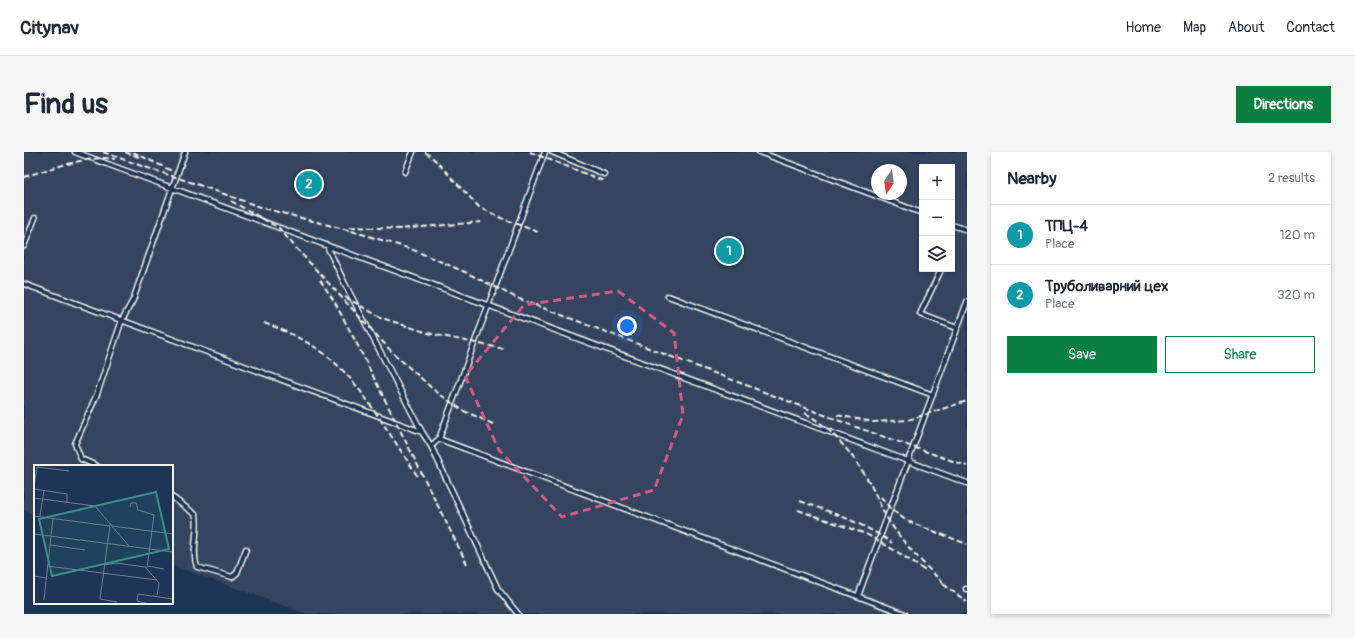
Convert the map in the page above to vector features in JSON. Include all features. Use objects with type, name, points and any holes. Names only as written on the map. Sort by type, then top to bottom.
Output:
[{"type":"lane","points":[[75,152],[967,483]]},
{"type":"lane","points":[[95,465],[81,459],[75,444],[97,394],[122,320],[133,300],[185,152]]},
{"type":"lane","points":[[405,172],[413,152]]},
{"type":"lane","points":[[431,446],[440,439],[545,152]]},
{"type":"lane","points":[[552,152],[604,174]]},
{"type":"lane","points":[[759,152],[919,212]]},
{"type":"lane","points":[[24,246],[35,218]]},
{"type":"lane","points":[[955,226],[967,230]]},
{"type":"lane","points":[[327,246],[345,284],[422,432],[431,446],[498,589],[518,614]]},
{"type":"lane","points":[[940,272],[920,314],[957,328]]},
{"type":"lane","points":[[24,284],[422,432]]},
{"type":"lane","points":[[668,296],[933,395]]},
{"type":"lane","points":[[858,596],[909,462],[967,302]]},
{"type":"lane","points":[[440,439],[905,614]]},
{"type":"lane","points":[[173,498],[196,515],[198,525],[194,559],[197,567],[232,577],[237,573],[246,549]]},
{"type":"highlighted area","points":[[618,291],[674,333],[683,415],[654,490],[562,517],[499,450],[465,376],[524,305]]},
{"type":"shaded area","points":[[24,152],[967,152],[967,614],[307,614],[173,565],[173,465],[34,465],[34,515],[24,511]]},
{"type":"railway","points":[[103,152],[263,208],[355,232],[411,249],[465,272],[517,298],[856,427],[967,466]]},
{"type":"railway","points":[[125,152],[139,157]]},
{"type":"railway","points":[[133,152],[174,172]]},
{"type":"railway","points":[[425,152],[434,159],[479,207],[501,218],[538,232]]},
{"type":"railway","points":[[530,152],[604,181]]},
{"type":"railway","points":[[24,177],[56,167],[83,161],[106,158],[115,159]]},
{"type":"railway","points":[[231,201],[279,228],[393,353],[434,390],[464,411],[493,424]]},
{"type":"railway","points":[[350,227],[399,229],[481,222]]},
{"type":"railway","points":[[320,280],[334,301],[357,344],[467,564]]},
{"type":"railway","points":[[345,297],[382,318],[428,333],[504,349]]},
{"type":"railway","points":[[264,323],[289,333],[312,345],[344,371],[373,408],[418,477]]},
{"type":"railway","points":[[837,415],[873,422],[908,420],[967,401]]},
{"type":"railway","points":[[805,413],[841,442],[856,461],[868,480],[893,528],[915,554],[948,588]]},
{"type":"railway","points":[[881,497],[891,509],[907,521],[967,544]]},
{"type":"railway","points":[[800,501],[859,524],[892,543]]},
{"type":"railway","points":[[798,510],[866,534],[899,553],[927,572]]},
{"type":"railway","points":[[943,584],[967,602]]},
{"type":"place","name":"Труболиварний цех","points":[[309,184]]},
{"type":"place","name":"ТПЦ-4","points":[[729,251]]}]
